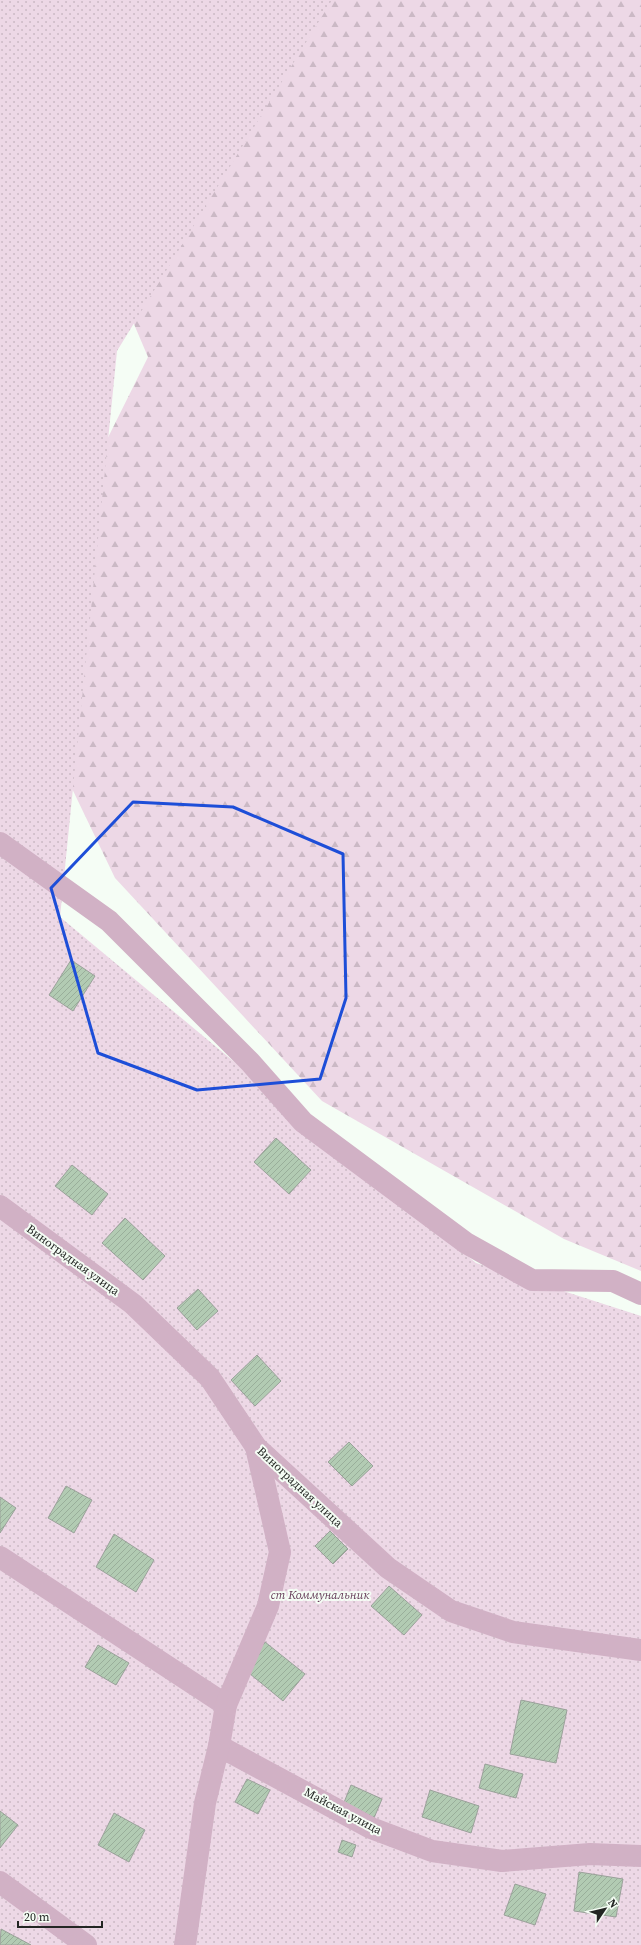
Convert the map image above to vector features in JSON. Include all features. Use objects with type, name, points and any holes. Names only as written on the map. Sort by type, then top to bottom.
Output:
[{"type":"street","points":[[0,843],[109,921],[250,1062],[303,1122],[466,1243],[532,1280],[613,1281],[641,1294]]},
{"type":"street","name":"Виноградная улица","points":[[0,1206],[133,1304],[210,1378],[256,1447],[388,1568],[451,1611],[513,1632],[641,1650]]},
{"type":"street","points":[[185,1945],[206,1803],[220,1746],[226,1705],[268,1606],[280,1552],[256,1447]]},
{"type":"street","points":[[0,1557],[226,1705]]},
{"type":"street","name":"Майская улица","points":[[220,1746],[371,1828],[432,1851],[502,1861],[590,1854],[641,1856]]},
{"type":"street","points":[[0,1882],[86,1945]]},
{"type":"highlighted area","points":[[133,802],[233,807],[343,854],[346,998],[320,1079],[197,1090],[98,1053],[51,888]]},
{"type":"green space","name":"ст Коммунальник","points":[[0,0],[332,0],[117,351],[60,917],[476,1263],[641,1316],[641,1945],[0,1945]]},
{"type":"green space","points":[[268,0],[641,0],[641,1271],[564,1239],[322,1101],[115,878],[4,647],[148,357],[70,174]]},
{"type":"building","points":[[71,960],[95,976],[73,1011],[49,995]]},
{"type":"building","points":[[276,1138],[311,1170],[289,1194],[254,1162]]},
{"type":"building","points":[[72,1165],[108,1194],[92,1215],[55,1186]]},
{"type":"building","points":[[125,1218],[165,1256],[143,1280],[102,1243]]},
{"type":"building","points":[[198,1289],[218,1311],[197,1330],[177,1308]]},
{"type":"building","points":[[257,1355],[281,1381],[255,1406],[231,1380]]},
{"type":"building","points":[[349,1442],[373,1466],[352,1486],[328,1462]]},
{"type":"building","points":[[66,1486],[92,1500],[74,1533],[48,1518]]},
{"type":"building","points":[[0,1497],[16,1508],[0,1533]]},
{"type":"building","points":[[330,1531],[348,1549],[333,1564],[315,1546]]},
{"type":"building","points":[[114,1534],[154,1560],[136,1592],[96,1567]]},
{"type":"building","points":[[389,1586],[422,1615],[404,1635],[371,1606]]},
{"type":"building","points":[[265,1642],[305,1674],[283,1701],[244,1669]]},
{"type":"building","points":[[98,1645],[129,1663],[116,1685],[85,1667]]},
{"type":"building","points":[[521,1700],[567,1710],[556,1763],[510,1754]]},
{"type":"building","points":[[485,1764],[523,1774],[516,1798],[479,1788]]},
{"type":"building","points":[[247,1779],[270,1790],[258,1814],[235,1802]]},
{"type":"building","points":[[351,1785],[382,1799],[374,1818],[343,1805]]},
{"type":"building","points":[[430,1790],[479,1806],[471,1833],[422,1817]]},
{"type":"building","points":[[0,1811],[18,1825],[0,1848]]},
{"type":"building","points":[[114,1813],[145,1830],[129,1862],[98,1845]]},
{"type":"building","points":[[342,1840],[356,1845],[352,1857],[338,1852]]},
{"type":"building","points":[[579,1872],[623,1879],[616,1917],[574,1911]]},
{"type":"building","points":[[515,1884],[546,1894],[535,1925],[504,1915]]},
{"type":"building","points":[[1,1929],[31,1945],[0,1945]]}]
